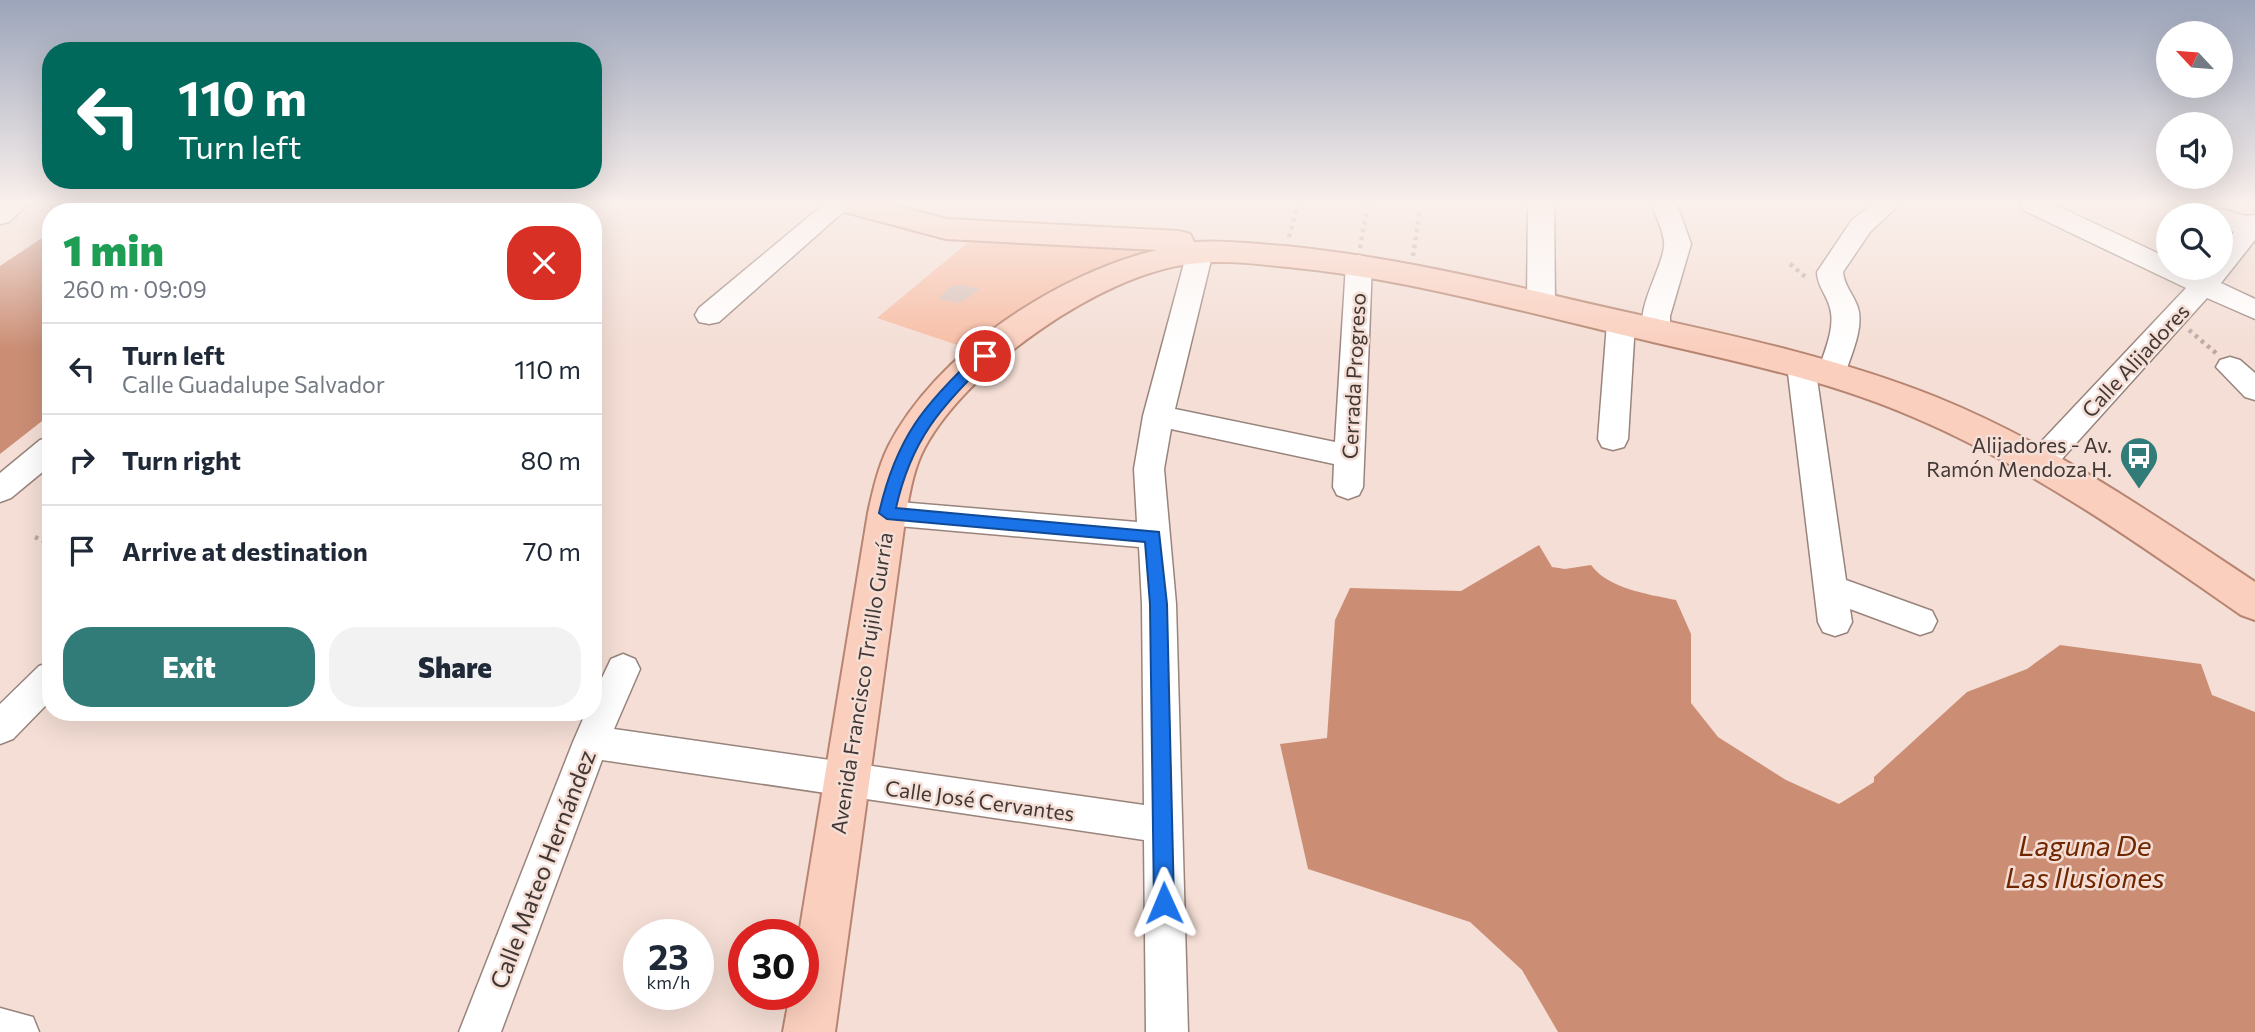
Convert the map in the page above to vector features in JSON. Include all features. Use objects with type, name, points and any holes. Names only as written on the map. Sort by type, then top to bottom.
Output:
[{"type":"main road","name":"Avenida Francisco Trujillo Gurría","points":[[809,1032],[887,513],[895,476],[911,439],[963,375],[1058,304],[1143,252]]},
{"type":"main road","name":"Avenida Francisco Trujillo Gurría","points":[[1208,252],[1359,258]]},
{"type":"main road","points":[[1329,252],[1656,323],[1943,400],[2050,452],[2255,580]]},
{"type":"main road","points":[[1359,258],[1413,260],[1542,297],[1620,323],[1656,323]]},
{"type":"main road","points":[[1823,367],[1925,407],[2029,457],[2100,499],[2255,603]]},
{"type":"street","points":[[709,315],[783,252]]},
{"type":"street","points":[[1167,1032],[1158,604],[1149,469],[1157,416],[1200,252]]},
{"type":"street","points":[[1542,252],[1542,297]]},
{"type":"street","points":[[1656,323],[1676,252]]},
{"type":"street","points":[[1835,622],[1823,367],[1845,316],[1840,299],[1831,285],[1830,272],[1843,252]]},
{"type":"street","name":"Cerrada Progreso","points":[[1348,487],[1359,258]]},
{"type":"street","name":"Calle Alijadores","points":[[2050,452],[2208,280]]},
{"type":"street","points":[[2222,280],[2255,310]]},
{"type":"street","points":[[1613,439],[1620,323]]},
{"type":"street","points":[[2230,367],[2255,390]]},
{"type":"street","points":[[1157,416],[1349,456]]},
{"type":"street","points":[[0,490],[42,455]]},
{"type":"street","points":[[887,513],[1153,536]]},
{"type":"street","points":[[1832,589],[1920,621]]},
{"type":"street","name":"Calle Mateo Hernández","points":[[602,717],[623,668]]},
{"type":"street","points":[[0,728],[42,686]]},
{"type":"street","name":"Calle Mateo Hernández","points":[[480,1032],[600,721]]},
{"type":"street","name":"Calle José Cervantes","points":[[591,742],[1162,825]]},
{"type":"street","points":[[0,1029],[18,1032]]},
{"type":"path","points":[[1359,258],[1360,252]]},
{"type":"path","points":[[1413,260],[1414,252]]},
{"type":"path","points":[[2174,319],[2202,340],[2230,367]]},
{"type":"path","points":[[35,537],[42,540]]},
{"type":"shaded area","points":[[956,252],[1168,252],[978,352],[877,318]]},
{"type":"water","points":[[21,252],[42,252],[42,421],[0,454],[0,266]]},
{"type":"water","name":"Laguna De Las Ilusiones","points":[[1539,545],[1552,567],[1565,569],[1591,565],[1618,585],[1676,600],[1691,634],[1691,703],[1718,737],[1786,780],[1839,804],[1874,782],[1874,777],[1967,692],[2027,669],[2060,645],[2201,664],[2212,695],[2255,712],[2255,1032],[1558,1032],[1522,970],[1470,922],[1308,869],[1280,744],[1327,738],[1335,620],[1350,588],[1461,591]]},
{"type":"building","points":[[956,285],[980,289],[960,303],[938,299],[948,288]]},
{"type":"place","name":"Alijadores - Av. Ramón Mendoza H.","points":[[2139,490]]},
{"type":"route","points":[[985,356],[950,388],[911,439],[895,476],[887,513],[1153,536],[1158,604],[1164,903]]}]
